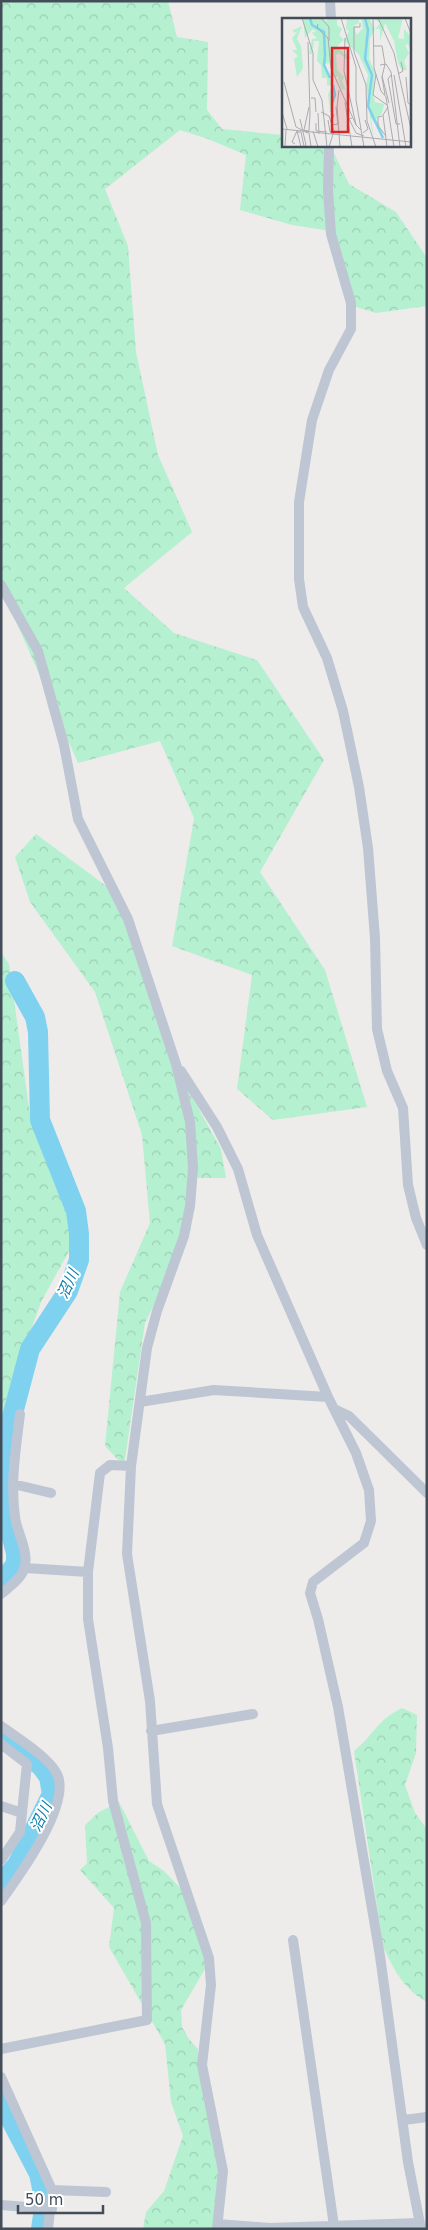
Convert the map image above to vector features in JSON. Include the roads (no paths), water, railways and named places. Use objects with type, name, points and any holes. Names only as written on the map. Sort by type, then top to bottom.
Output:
[{"type":"street","points":[[330,1],[331,18]]},
{"type":"street","points":[[329,146],[330,234],[351,303],[352,329],[329,370],[312,420],[299,502],[299,578],[302,606],[327,658],[343,711],[359,787],[368,848],[375,938],[377,1029],[387,1072],[403,1108],[408,1185],[416,1218],[427,1245]]},
{"type":"street","points":[[1,585],[38,651],[40,665],[64,744],[78,819],[128,918],[176,1064],[190,1122],[193,1168],[190,1206],[184,1236],[157,1312],[147,1348],[131,1466],[128,1554],[150,1701],[157,1804],[209,1958],[211,1985],[202,2065],[223,2171],[217,2226],[270,2228],[420,2226],[380,1956],[338,1707],[310,1593],[313,1582],[364,1542],[371,1521],[369,1490],[356,1453],[328,1397],[257,1236],[238,1170],[217,1128],[176,1064]]},
{"type":"street","points":[[140,1402],[214,1390],[328,1397]]},
{"type":"street","points":[[334,1409],[349,1416],[427,1493]]},
{"type":"street","points":[[1,1594],[19,1578],[25,1568],[25,1554],[15,1517],[14,1484],[20,1414]]},
{"type":"street","points":[[1,2049],[147,2020],[146,1923],[113,1801],[108,1748],[88,1620],[88,1572],[100,1473],[110,1465],[131,1466]]},
{"type":"street","points":[[14,1484],[51,1493]]},
{"type":"street","points":[[25,1568],[88,1572]]},
{"type":"street","points":[[151,1731],[254,1714]]},
{"type":"street","points":[[1,1726],[48,1762],[57,1774],[60,1786],[57,1807],[23,1871],[1,1901]]},
{"type":"street","points":[[1,1744],[26,1764],[20,1832],[1,1860]]},
{"type":"street","points":[[1,1806],[22,1812]]},
{"type":"street","points":[[293,1940],[334,2226]]},
{"type":"street","points":[[1,2077],[52,2190],[52,2209],[48,2229]]},
{"type":"street","points":[[404,2120],[427,2117]]},
{"type":"street","points":[[52,2190],[106,2192]]},
{"type":"street","points":[[1,2205],[52,2209]]},
{"type":"waterway","name":"沼川","points":[[1,1583],[16,1564],[16,1553],[4,1508],[7,1436],[30,1349],[68,1291],[79,1260],[79,1234],[76,1211],[40,1120],[38,1032],[35,1017],[15,981]]},
{"type":"waterway","name":"沼川","points":[[1,1735],[41,1766],[49,1777],[52,1794],[17,1865],[1,1883]]},
{"type":"waterway","name":"沼川","points":[[1,2101],[39,2174],[45,2202],[41,2229]]}]
